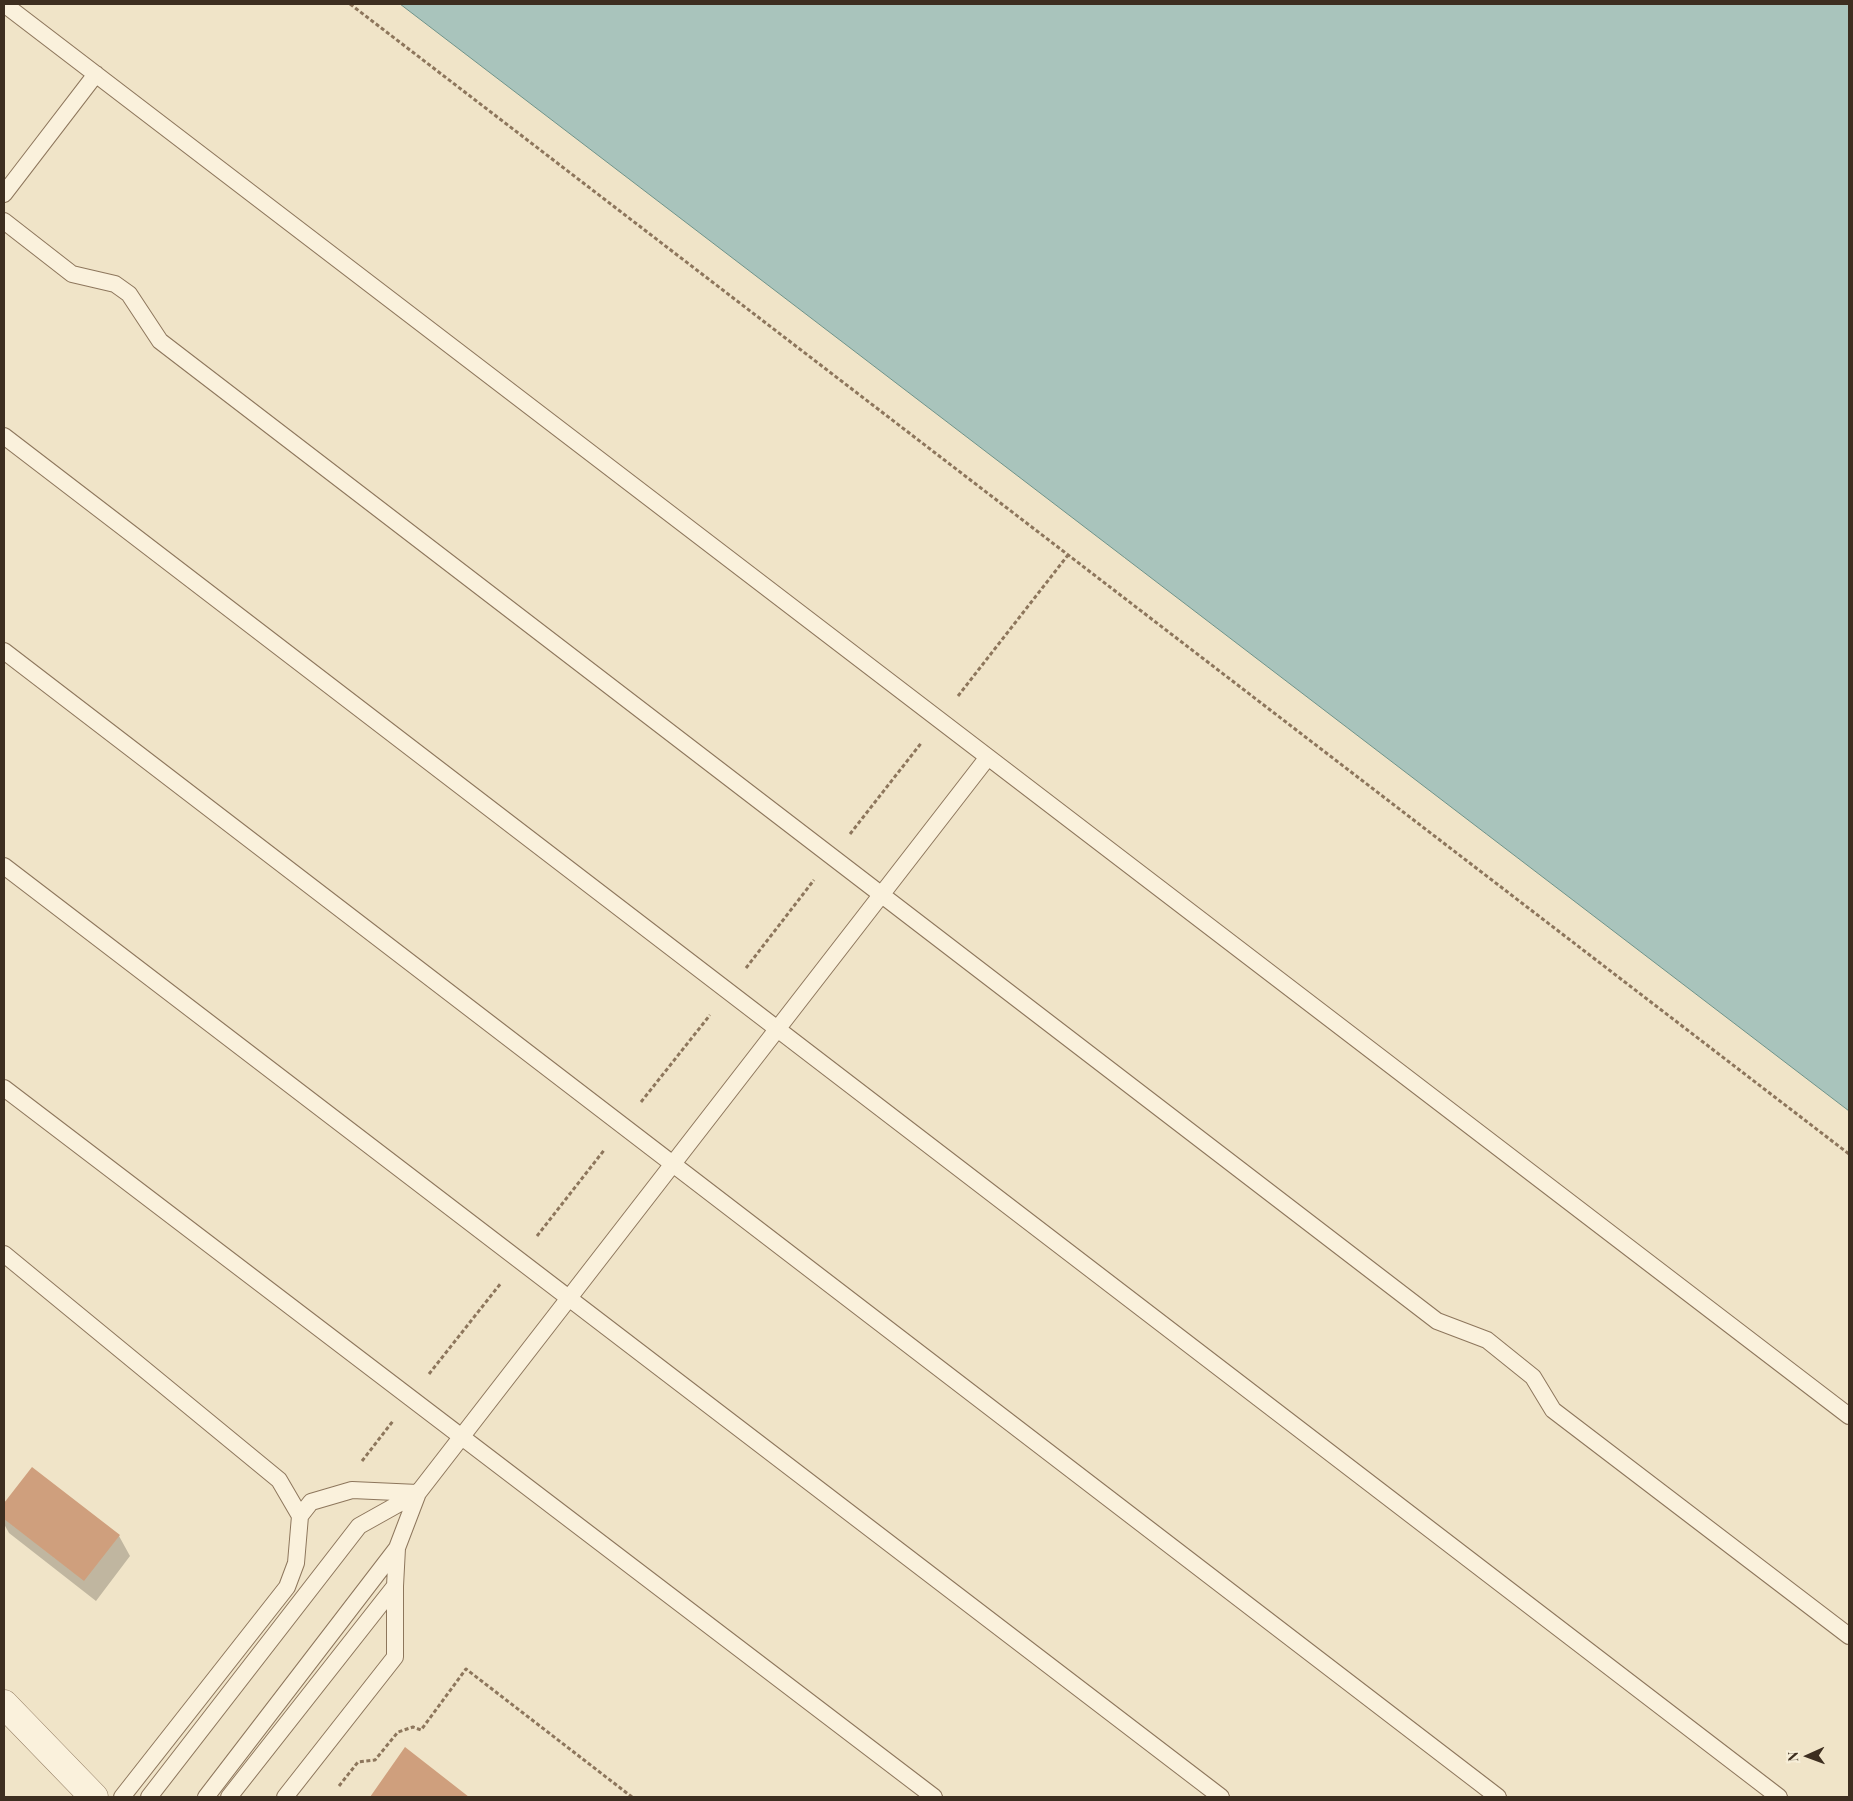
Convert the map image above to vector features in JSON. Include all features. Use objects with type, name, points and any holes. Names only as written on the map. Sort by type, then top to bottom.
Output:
[{"type":"street","points":[[4,1704],[94,1797]]},
{"type":"lane","points":[[4,4],[1849,1416]]},
{"type":"lane","points":[[4,194],[96,74]]},
{"type":"lane","points":[[4,221],[72,274],[115,284],[129,294],[160,341],[1437,1321],[1487,1340],[1533,1377],[1553,1410],[1849,1636]]},
{"type":"lane","points":[[4,436],[1779,1797]]},
{"type":"lane","points":[[4,651],[1498,1797]]},
{"type":"lane","points":[[206,1797],[397,1548],[418,1493],[988,757]]},
{"type":"lane","points":[[4,866],[1221,1797]]},
{"type":"lane","points":[[4,1088],[934,1797]]},
{"type":"lane","points":[[4,1254],[280,1480],[300,1516]]},
{"type":"lane","points":[[122,1797],[287,1586],[296,1563],[300,1516],[311,1502],[352,1490],[418,1493]]},
{"type":"lane","points":[[149,1797],[359,1526],[418,1493]]},
{"type":"lane","points":[[285,1797],[395,1656],[397,1548]]},
{"type":"lane","points":[[229,1797],[395,1586]]},
{"type":"path","points":[[350,4],[1849,1154]]},
{"type":"path","points":[[357,1467],[1068,554]]},
{"type":"path","points":[[339,1786],[358,1762],[376,1760],[398,1732],[414,1727],[422,1730],[466,1669],[632,1797]]},
{"type":"water","points":[[400,4],[1849,4],[1849,1111]]},
{"type":"building","points":[[32,1467],[120,1535],[84,1581],[4,1519],[4,1503]]},
{"type":"building","points":[[405,1747],[469,1797],[370,1797]]}]
